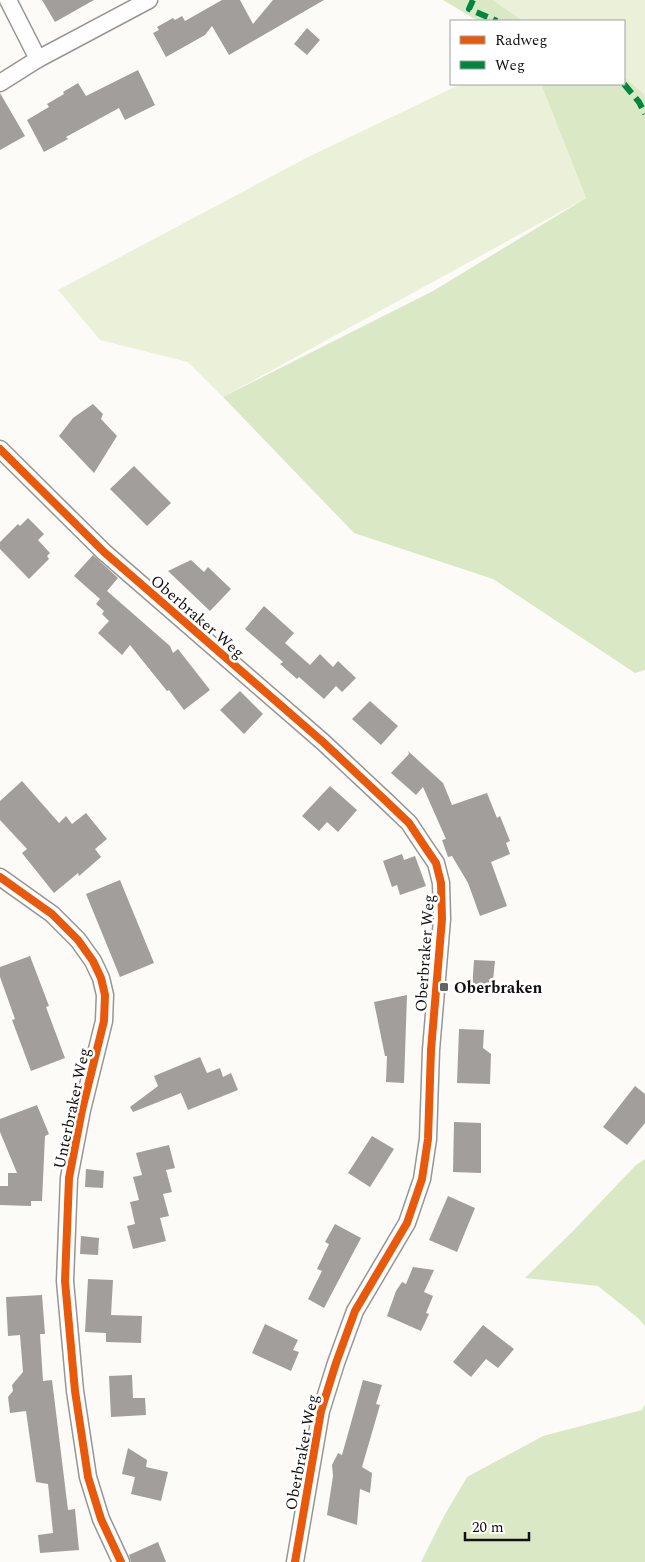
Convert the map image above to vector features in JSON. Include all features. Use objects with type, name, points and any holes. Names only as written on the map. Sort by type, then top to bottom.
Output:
[{"type":"street","points":[[8,0],[38,59]]},
{"type":"street","points":[[0,83],[38,59],[149,0]]},
{"type":"street","name":"Oberbraker Weg","points":[[0,449],[104,552],[323,742],[386,801],[408,823],[436,863],[441,883],[442,919],[431,1050],[428,1138],[422,1179],[407,1224],[355,1310],[336,1362],[321,1411],[295,1562]]},
{"type":"street","name":"Unterbraker Weg","points":[[0,877],[52,914],[78,940],[93,961],[101,978],[105,995],[104,1020],[82,1110],[69,1178],[65,1281],[75,1391],[88,1477],[101,1519],[121,1562]]},
{"type":"green space","points":[[443,0],[493,0],[522,20],[476,20]]},
{"type":"green space","points":[[493,0],[645,0],[645,98],[643,93],[625,78],[625,20],[522,20]]},
{"type":"green space","points":[[625,78],[643,93],[645,98],[645,670],[635,673],[493,579],[354,533],[223,397],[433,291],[586,198],[541,85],[625,85]]},
{"type":"green space","points":[[459,85],[541,85],[586,198],[223,397],[188,362],[100,340],[58,290],[310,156]]},
{"type":"green space","points":[[645,1159],[645,1326],[638,1318],[598,1286],[525,1278],[636,1165]]},
{"type":"green space","points":[[645,1404],[645,1562],[421,1562],[444,1516],[467,1477],[543,1436],[642,1410]]},
{"type":"building","points":[[42,0],[94,0],[55,22]]},
{"type":"building","points":[[222,0],[240,0],[253,24],[273,0],[324,0],[229,55],[212,26],[205,35],[166,57],[153,33],[159,30],[157,27],[173,18],[175,20],[182,16],[185,21]]},
{"type":"building","points":[[307,28],[320,40],[307,55],[294,44]]},
{"type":"building","points":[[138,70],[155,105],[125,120],[119,108],[66,137],[68,139],[44,152],[27,120],[49,107],[47,104],[78,83],[86,96]]},
{"type":"building","points":[[0,93],[25,136],[0,150]]},
{"type":"building","points":[[93,404],[103,414],[101,419],[117,436],[94,473],[59,436],[73,418]]},
{"type":"building","points":[[134,466],[171,503],[147,526],[110,489]]},
{"type":"building","points":[[28,518],[44,534],[38,540],[50,553],[47,556],[49,559],[29,579],[0,549],[0,542],[18,524],[20,526]]},
{"type":"building","points":[[93,555],[118,578],[107,591],[170,646],[173,653],[178,649],[210,690],[184,710],[130,645],[122,655],[98,633],[109,621],[102,614],[104,611],[96,604],[100,599],[74,576]]},
{"type":"building","points":[[191,560],[204,572],[208,567],[231,589],[210,611],[168,571]]},
{"type":"building","points":[[264,606],[294,633],[285,643],[310,665],[320,654],[333,667],[338,661],[356,678],[342,692],[336,686],[324,699],[299,677],[297,679],[280,664],[283,662],[245,629]]},
{"type":"building","points":[[240,691],[263,714],[244,734],[220,710]]},
{"type":"building","points":[[370,701],[398,726],[381,745],[352,719]]},
{"type":"building","points":[[408,751],[443,783],[452,805],[487,793],[497,818],[500,816],[510,841],[506,843],[510,854],[491,862],[507,906],[480,916],[468,883],[452,856],[448,857],[442,840],[446,839],[423,787],[416,795],[391,773],[409,754]]},
{"type":"building","points":[[22,781],[59,823],[66,816],[72,824],[86,813],[107,839],[95,849],[101,857],[79,876],[78,873],[54,893],[22,853],[27,849],[0,820],[0,801]]},
{"type":"building","points":[[330,786],[357,810],[338,832],[327,822],[319,831],[302,816]]},
{"type":"building","points":[[402,854],[404,860],[415,856],[426,886],[400,895],[397,885],[392,887],[383,861]]},
{"type":"building","points":[[120,880],[154,963],[120,977],[86,894]]},
{"type":"building","points":[[30,956],[49,1006],[46,1007],[65,1058],[31,1071],[12,1020],[15,1019],[0,977],[0,967]]},
{"type":"building","points":[[474,960],[495,961],[492,991],[472,990]]},
{"type":"building","points":[[407,995],[404,1083],[386,1082],[387,1056],[385,1056],[374,1002]]},
{"type":"building","points":[[459,1029],[484,1030],[483,1048],[491,1054],[490,1084],[457,1083]]},
{"type":"building","points":[[200,1057],[207,1073],[220,1068],[223,1077],[231,1073],[238,1090],[188,1110],[181,1093],[133,1112],[130,1107],[158,1086],[154,1076]]},
{"type":"building","points":[[635,1086],[645,1094],[645,1123],[627,1145],[603,1127]]},
{"type":"building","points":[[37,1105],[49,1134],[45,1136],[42,1201],[31,1201],[31,1206],[0,1205],[0,1186],[8,1186],[8,1173],[17,1173],[0,1132],[0,1119]]},
{"type":"building","points":[[454,1122],[481,1123],[481,1173],[453,1172]]},
{"type":"building","points":[[372,1136],[394,1149],[370,1187],[348,1173]]},
{"type":"building","points":[[169,1145],[175,1168],[166,1170],[172,1192],[163,1194],[169,1216],[160,1218],[166,1241],[133,1249],[127,1226],[135,1224],[130,1202],[139,1200],[133,1177],[142,1175],[136,1153]]},
{"type":"building","points":[[86,1169],[104,1171],[103,1188],[85,1187]]},
{"type":"building","points":[[448,1196],[475,1208],[457,1252],[429,1240]]},
{"type":"building","points":[[335,1224],[361,1238],[324,1308],[308,1299],[322,1271],[317,1269],[329,1244],[325,1242]]},
{"type":"building","points":[[81,1236],[99,1238],[98,1255],[80,1254]]},
{"type":"building","points":[[413,1267],[434,1270],[424,1292],[433,1296],[426,1313],[429,1314],[421,1331],[387,1316],[396,1291],[402,1282],[406,1284]]},
{"type":"building","points":[[88,1279],[113,1280],[111,1315],[142,1316],[141,1343],[106,1342],[106,1333],[85,1332]]},
{"type":"building","points":[[42,1295],[45,1334],[40,1334],[43,1381],[52,1380],[68,1510],[75,1509],[79,1550],[40,1553],[38,1535],[53,1533],[48,1484],[36,1482],[26,1411],[10,1413],[8,1397],[13,1391],[12,1385],[23,1372],[20,1335],[8,1336],[6,1297]]},
{"type":"building","points":[[265,1324],[298,1340],[293,1350],[299,1352],[291,1371],[252,1353]]},
{"type":"building","points":[[483,1325],[514,1349],[498,1368],[486,1359],[471,1377],[453,1362]]},
{"type":"building","points":[[132,1375],[133,1398],[145,1398],[146,1415],[111,1417],[109,1376]]},
{"type":"building","points":[[363,1380],[382,1385],[376,1404],[380,1405],[362,1467],[372,1473],[370,1493],[360,1489],[357,1525],[327,1515],[333,1476],[332,1465],[338,1453],[342,1455]]},
{"type":"building","points":[[128,1448],[147,1460],[146,1467],[168,1472],[161,1501],[131,1494],[135,1477],[122,1474]]},
{"type":"building","points":[[158,1542],[166,1562],[131,1562],[129,1555]]},
{"type":"marked path","points":[[473,0],[469,9],[495,20]]},
{"type":"marked path","points":[[625,85],[639,102],[645,114]]},
{"type":"cycle path","points":[[0,449],[104,552],[323,742],[386,801],[409,823],[436,863],[441,883],[442,919],[431,1050],[428,1139],[422,1179],[407,1223],[355,1311],[336,1363],[321,1411],[295,1562]]},
{"type":"cycle path","points":[[0,877],[52,914],[78,940],[93,961],[101,978],[105,995],[104,1021],[82,1110],[69,1178],[65,1281],[75,1391],[88,1477],[101,1519],[121,1562]]},
{"type":"place","name":"Oberbraken","points":[[444,987]]}]
